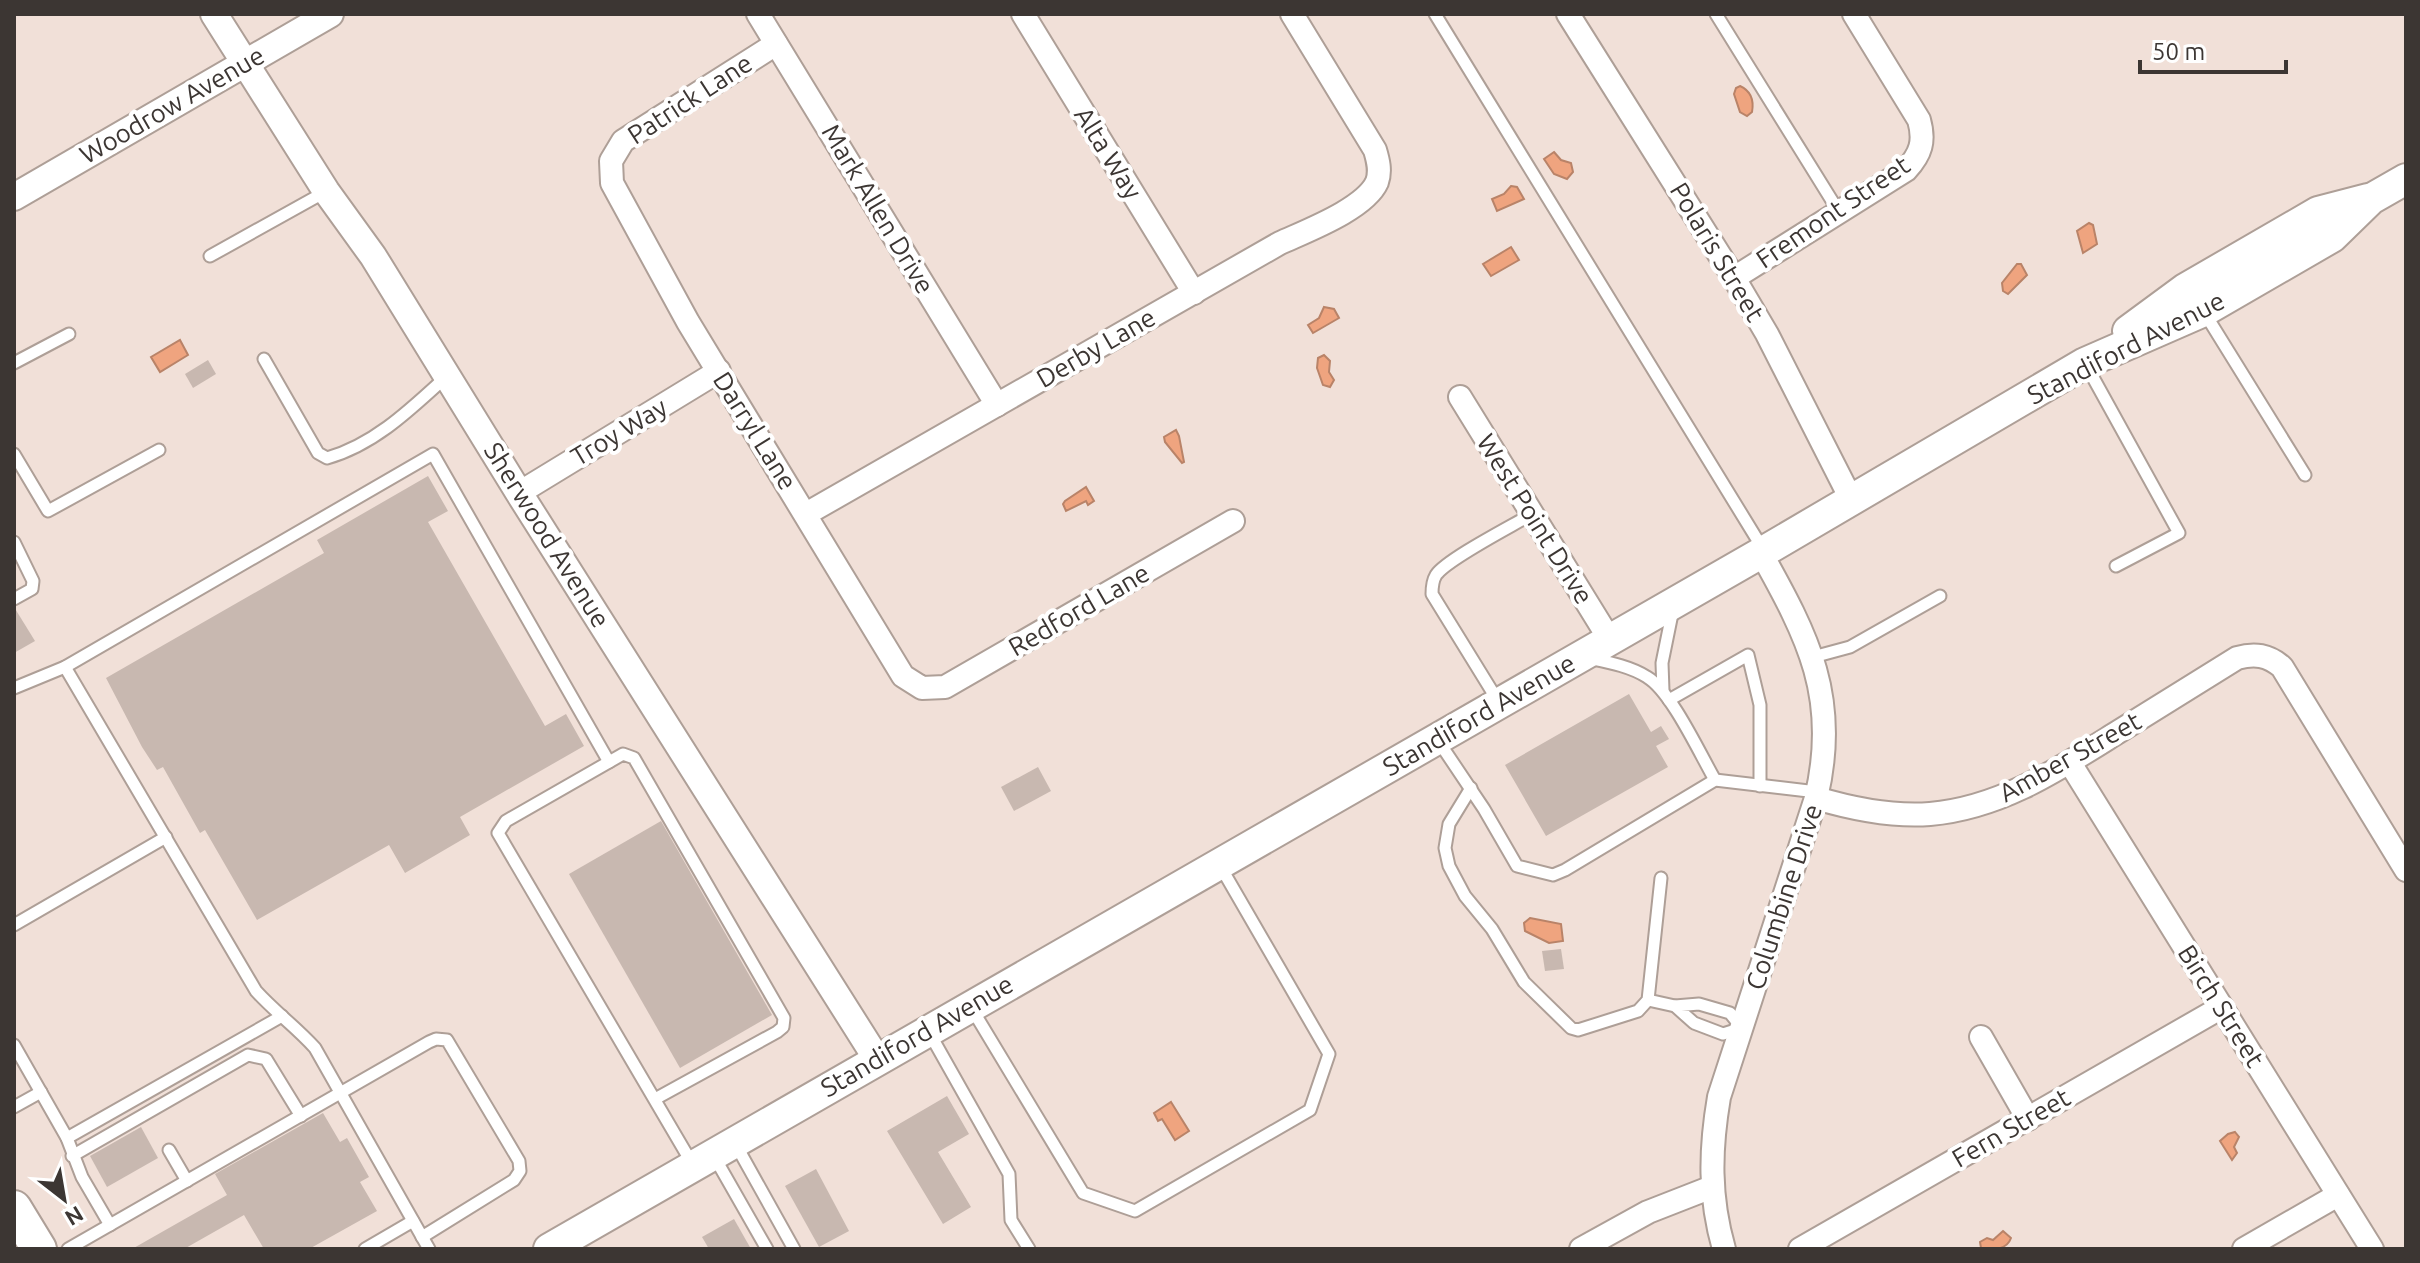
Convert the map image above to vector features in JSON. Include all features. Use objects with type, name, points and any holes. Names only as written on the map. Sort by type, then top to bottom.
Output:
[{"type":"main road","name":"Standiford Avenue","points":[[549,1249],[1581,657],[2085,363],[2204,311],[2332,237],[2371,199],[2406,179]]},
{"type":"main road","points":[[2085,363],[2185,289],[2305,219],[2318,212],[2371,199]]},
{"type":"main road","points":[[14,1208],[39,1249]]},
{"type":"street","name":"Sherwood Avenue","points":[[214,14],[326,191],[373,256],[877,1059]]},
{"type":"street","name":"Woodrow Avenue","points":[[14,197],[330,14]]},
{"type":"street","name":"Mark Allen Drive","points":[[758,14],[997,405]]},
{"type":"street","name":"Alta Way","points":[[1023,14],[1194,293]]},
{"type":"street","name":"Derby Lane","points":[[806,514],[1369,194],[1378,177],[1379,164],[1375,150],[1292,14]]},
{"type":"street","name":"Polaris Street","points":[[1568,14],[1767,334],[1851,499]]},
{"type":"street","name":"Fremont Street","points":[[1734,278],[1906,170],[1922,146],[1919,120],[1854,14]]},
{"type":"street","name":"Patrick Lane","points":[[611,161],[623,141],[776,44]]},
{"type":"street","name":"Darryl Lane","points":[[611,161],[612,183],[688,322],[903,676],[922,688]]},
{"type":"street","name":"Troy Way","points":[[519,493],[719,371]]},
{"type":"street","name":"West Point Drive","points":[[1460,397],[1610,640]]},
{"type":"street","name":"Redford Lane","points":[[922,688],[945,687],[1233,521]]},
{"type":"street","name":"Columbine Drive","points":[[1724,1249],[1716,1221],[1712,1187],[1713,1136],[1719,1097],[1817,795],[1824,752],[1820,684],[1813,657],[1798,620],[1762,552]]},
{"type":"street","name":"Amber Street","points":[[1817,795],[1865,810],[1893,814],[1930,814],[1998,799],[2070,763],[2237,658],[2262,655],[2282,667],[2406,870]]},
{"type":"street","name":"Birch Street","points":[[2070,763],[2372,1249]]},
{"type":"street","name":"Fern Street","points":[[1800,1249],[2222,1007]]},
{"type":"street","points":[[1981,1037],[2028,1119]]},
{"type":"street","points":[[1581,1249],[1648,1212],[1712,1187]]},
{"type":"street","points":[[2244,1249],[2338,1195]]},
{"type":"lane","points":[[1435,14],[1762,552]]},
{"type":"lane","points":[[1716,14],[1839,212]]},
{"type":"lane","points":[[210,256],[326,191]]},
{"type":"lane","points":[[2204,311],[2305,475]]},
{"type":"lane","points":[[14,363],[69,334]]},
{"type":"lane","points":[[264,359],[318,453],[327,458],[397,422],[447,376]]},
{"type":"lane","points":[[2085,363],[2179,533],[2116,566]]},
{"type":"lane","points":[[14,454],[48,511],[159,450]]},
{"type":"lane","points":[[14,688],[65,667],[433,454],[609,762]]},
{"type":"lane","points":[[1499,703],[1432,594],[1432,585],[1436,575],[1449,563],[1532,514]]},
{"type":"lane","points":[[14,542],[33,581],[32,589],[14,599]]},
{"type":"lane","points":[[1813,657],[1850,647],[1940,596]]},
{"type":"lane","points":[[1666,696],[1662,663],[1674,603]]},
{"type":"lane","points":[[1666,696],[1748,655],[1760,705],[1760,786]]},
{"type":"lane","points":[[1581,657],[1648,677],[1666,696],[1715,780]]},
{"type":"lane","points":[[65,667],[256,991],[290,1020],[315,1048],[429,1249]]},
{"type":"lane","points":[[1437,739],[1471,788],[1517,866],[1553,875],[1715,780],[1817,795]]},
{"type":"lane","points":[[655,1099],[777,1032],[783,1027],[784,1018],[634,758],[623,754],[506,821],[498,833],[655,1099],[713,1154],[794,1249]]},
{"type":"lane","points":[[1471,788],[1449,824],[1445,848],[1449,866],[1465,896],[1492,929],[1524,982],[1571,1028],[1578,1030],[1638,1011],[1648,1000],[1661,878]]},
{"type":"lane","points":[[14,925],[166,837]]},
{"type":"lane","points":[[970,1006],[1083,1193],[1135,1211],[1310,1110],[1329,1054],[1218,864]]},
{"type":"lane","points":[[1648,1000],[1675,1006],[1699,1004],[1730,1013],[1742,1028],[1723,1034],[1694,1023],[1675,1006]]},
{"type":"lane","points":[[67,1138],[282,1016]]},
{"type":"lane","points":[[928,1030],[1009,1174],[1011,1220],[1029,1249]]},
{"type":"lane","points":[[68,1249],[436,1039],[447,1040],[519,1161],[520,1171],[514,1180],[422,1237]]},
{"type":"lane","points":[[14,1045],[67,1138],[72,1156],[110,1225]]},
{"type":"lane","points":[[72,1156],[248,1055],[266,1059],[301,1116]]},
{"type":"lane","points":[[14,1107],[41,1092]]},
{"type":"lane","points":[[169,1150],[187,1181]]},
{"type":"lane","points":[[713,1154],[767,1249]]},
{"type":"lane","points":[[365,1249],[413,1221]]},
{"type":"shaded area","points":[[1740,86],[1752,100],[1752,112],[1747,116],[1740,112],[1734,94]]},
{"type":"shaded area","points":[[1554,152],[1561,160],[1571,163],[1573,172],[1567,179],[1554,174],[1544,159]]},
{"type":"shaded area","points":[[1511,186],[1517,187],[1524,199],[1497,211],[1492,199],[1504,194]]},
{"type":"shaded area","points":[[2089,223],[2093,225],[2097,244],[2083,253],[2077,231]]},
{"type":"shaded area","points":[[1511,247],[1519,260],[1491,276],[1483,264]]},
{"type":"shaded area","points":[[2017,264],[2021,264],[2027,275],[2008,294],[2003,291],[2002,283]]},
{"type":"shaded area","points":[[1324,307],[1334,309],[1339,318],[1313,333],[1308,325],[1319,318]]},
{"type":"shaded area","points":[[180,340],[188,355],[160,372],[151,357]]},
{"type":"shaded area","points":[[1324,355],[1330,361],[1329,372],[1334,380],[1330,387],[1323,385],[1317,368],[1318,358]]},
{"type":"shaded area","points":[[1176,430],[1184,462],[1182,463],[1164,437]]},
{"type":"shaded area","points":[[1086,487],[1094,501],[1088,505],[1086,501],[1066,511],[1065,501]]},
{"type":"shaded area","points":[[1530,918],[1561,924],[1563,941],[1549,943],[1525,931],[1524,923]]},
{"type":"shaded area","points":[[1171,1102],[1189,1131],[1175,1140],[1162,1119],[1158,1121],[1154,1113]]},
{"type":"shaded area","points":[[2235,1132],[2239,1137],[2234,1147],[2237,1153],[2232,1160],[2220,1141]]},
{"type":"shaded area","points":[[2003,1231],[2011,1238],[2006,1245],[1994,1249],[1981,1248],[1980,1242],[1987,1238],[1993,1240]]},
{"type":"building","points":[[208,360],[216,374],[193,388],[185,374]]},
{"type":"building","points":[[428,476],[448,511],[428,522],[545,726],[566,714],[584,746],[460,817],[470,835],[405,873],[389,845],[257,920],[205,830],[200,833],[163,767],[157,770],[142,747],[106,678],[324,553],[317,540]]},
{"type":"building","points":[[14,607],[35,641],[14,653]]},
{"type":"building","points":[[1629,694],[1651,732],[1661,726],[1669,739],[1656,746],[1668,767],[1546,836],[1505,765]]},
{"type":"building","points":[[1038,767],[1051,791],[1014,811],[1001,787]]},
{"type":"building","points":[[661,821],[772,1015],[680,1068],[569,874]]},
{"type":"building","points":[[1561,949],[1564,969],[1545,971],[1542,951]]},
{"type":"building","points":[[947,1096],[969,1134],[938,1152],[971,1207],[943,1224],[887,1131]]},
{"type":"building","points":[[323,1113],[340,1142],[347,1138],[369,1177],[360,1182],[377,1211],[309,1249],[264,1249],[244,1215],[184,1249],[132,1249],[227,1195],[215,1174]]},
{"type":"building","points":[[141,1127],[158,1158],[107,1187],[90,1156]]},
{"type":"building","points":[[816,1169],[849,1231],[819,1247],[785,1186]]},
{"type":"building","points":[[734,1219],[751,1249],[709,1249],[702,1237]]}]
